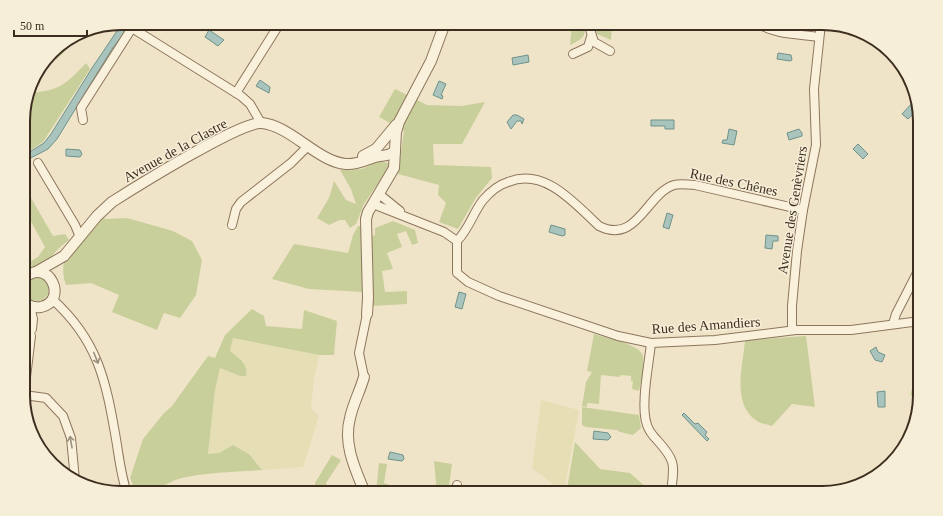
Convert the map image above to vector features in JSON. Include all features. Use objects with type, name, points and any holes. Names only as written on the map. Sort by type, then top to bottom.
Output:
[{"type":"street","points":[[83,120],[81,108],[131,30]]},
{"type":"street","points":[[135,30],[236,93],[250,104],[261,123],[284,132],[336,162],[346,164],[379,153],[395,150]]},
{"type":"street","points":[[236,93],[276,30]]},
{"type":"street","points":[[379,153],[399,122],[431,61],[442,30]]},
{"type":"street","points":[[590,30],[591,37],[596,44],[610,51]]},
{"type":"street","points":[[775,30],[819,37]]},
{"type":"street","name":"Avenue des Genèvriers","points":[[792,330],[792,306],[803,210],[816,146],[814,89],[820,30]]},
{"type":"street","points":[[573,54],[588,47],[591,37]]},
{"type":"street","points":[[362,486],[350,453],[348,430],[353,407],[364,377],[359,353],[367,314],[368,298],[366,222],[368,212],[392,173],[396,132],[399,122]]},
{"type":"street","name":"Avenue de la Clastre","points":[[30,274],[61,258],[104,209],[128,191],[224,136],[261,123]]},
{"type":"street","points":[[232,225],[236,209],[241,202],[291,163],[308,146]]},
{"type":"street","points":[[379,153],[391,159],[394,163]]},
{"type":"street","points":[[38,163],[75,225],[80,237]]},
{"type":"street","name":"Rue des Chênes","points":[[457,241],[468,228],[484,198],[502,184],[519,179],[536,179],[552,186],[599,226],[608,230],[626,228],[668,188],[680,184],[695,185],[803,210]]},
{"type":"street","points":[[379,194],[393,207],[414,219]]},
{"type":"street","points":[[373,204],[444,232],[457,241]]},
{"type":"street","name":"Rue des Amandiers","points":[[457,241],[457,273],[462,278],[479,288],[618,336],[651,343],[715,340],[792,330],[843,331],[913,322]]},
{"type":"street","name":"Avenue de la Clastre","points":[[52,281],[61,258]]},
{"type":"street","points":[[30,348],[33,319],[38,304],[55,290],[52,281],[44,273],[36,272]]},
{"type":"street","points":[[894,324],[896,314],[913,281]]},
{"type":"street","points":[[38,304],[62,311],[77,324],[92,348],[102,374],[126,486]]},
{"type":"street","points":[[651,343],[645,400],[646,420],[650,432],[667,451],[673,461],[671,486]]},
{"type":"street","points":[[30,396],[46,398],[63,416],[71,438],[74,473]]},
{"type":"shaded area","points":[[233,338],[319,355],[314,378],[311,409],[319,416],[303,467],[262,470],[249,454],[233,445],[219,453],[208,454],[215,390],[220,368],[240,376],[246,376],[244,362],[230,351]]},
{"type":"shaded area","points":[[541,400],[579,410],[565,486],[555,486],[532,468]]},
{"type":"green space","points":[[571,30],[585,30],[583,37],[570,45]]},
{"type":"green space","points":[[595,30],[612,30],[611,40],[597,34]]},
{"type":"green space","points":[[71,45],[56,60],[55,59],[57,57]]},
{"type":"green space","points":[[86,63],[90,69],[43,142],[30,150],[30,115],[35,92],[56,88],[73,77]]},
{"type":"green space","points":[[395,89],[427,105],[461,106],[485,102],[462,144],[433,144],[434,165],[491,167],[492,178],[475,199],[458,229],[439,222],[446,203],[438,195],[439,185],[398,174],[404,131],[379,117]]},
{"type":"green space","points":[[380,161],[388,163],[388,168],[364,204],[356,224],[350,228],[345,220],[340,220],[329,225],[317,218],[329,198],[334,181],[346,200],[356,204],[351,189],[340,170],[362,169]]},
{"type":"green space","points":[[30,196],[53,236],[65,234],[69,240],[58,249],[47,262],[30,269],[30,262],[38,257],[45,247],[30,220]]},
{"type":"green space","points":[[97,216],[106,219],[127,218],[173,231],[192,241],[202,260],[196,295],[180,318],[164,313],[157,330],[112,312],[119,295],[91,283],[66,285],[63,274],[66,256],[76,240]]},
{"type":"green space","points":[[393,221],[415,230],[418,243],[412,245],[406,231],[397,234],[402,247],[387,253],[393,269],[382,271],[385,292],[407,291],[407,304],[371,306],[371,237],[375,235],[375,228]]},
{"type":"green space","points":[[358,226],[363,226],[364,292],[309,289],[272,279],[294,244],[348,253],[353,235]]},
{"type":"green space","points":[[37,277],[42,278],[46,280],[49,289],[46,298],[37,301],[30,299],[30,279]]},
{"type":"green space","points":[[252,309],[264,316],[266,326],[302,329],[304,310],[337,321],[334,355],[319,355],[233,338],[230,351],[244,364],[246,368],[246,376],[240,376],[220,368],[215,390],[208,454],[219,453],[233,445],[249,454],[262,470],[211,473],[192,476],[176,480],[164,486],[133,486],[130,478],[143,439],[164,413],[172,406],[208,356],[215,358],[225,335]]},
{"type":"green space","points":[[594,334],[622,342],[636,348],[643,356],[643,369],[639,391],[632,389],[633,381],[631,381],[631,376],[621,375],[620,377],[601,375],[599,404],[587,403],[587,407],[582,406],[586,382],[592,372],[587,371]]},
{"type":"green space","points":[[806,336],[815,407],[792,404],[772,426],[757,421],[749,414],[741,395],[740,384],[745,340]]},
{"type":"green space","points":[[913,385],[913,396],[910,395]]},
{"type":"green space","points":[[582,407],[639,415],[641,428],[633,435],[617,430],[586,427],[582,425]]},
{"type":"green space","points":[[575,442],[600,469],[630,473],[645,486],[568,486]]},
{"type":"green space","points":[[332,455],[341,460],[326,483],[327,486],[315,486],[315,483]]},
{"type":"green space","points":[[434,461],[452,464],[449,486],[436,486]]},
{"type":"green space","points":[[379,463],[387,464],[384,483],[390,486],[377,486]]},
{"type":"water","points":[[117,30],[122,30],[125,32],[112,49],[57,139],[48,149],[30,158],[30,152],[44,143],[51,134]]},
{"type":"water","points":[[209,30],[224,40],[218,46],[205,37]]},
{"type":"water","points":[[778,53],[791,55],[792,60],[777,59]]},
{"type":"water","points":[[528,55],[529,62],[513,65],[512,58]]},
{"type":"water","points":[[260,80],[270,87],[269,93],[256,86]]},
{"type":"water","points":[[439,81],[446,84],[441,95],[443,96],[442,99],[433,95]]},
{"type":"water","points":[[911,104],[912,115],[908,119],[902,114]]},
{"type":"water","points":[[513,115],[517,115],[524,119],[522,124],[521,121],[517,121],[511,129],[507,122]]},
{"type":"water","points":[[651,120],[674,120],[674,129],[665,129],[665,126],[651,126]]},
{"type":"water","points":[[729,129],[737,131],[734,145],[722,143],[723,140],[727,140]]},
{"type":"water","points":[[799,129],[802,136],[789,140],[787,133]]},
{"type":"water","points":[[858,144],[868,154],[863,159],[853,149]]},
{"type":"water","points":[[66,149],[80,150],[82,154],[80,157],[66,156]]},
{"type":"water","points":[[667,213],[673,215],[669,229],[663,227]]},
{"type":"water","points":[[551,225],[565,229],[565,235],[562,236],[549,232]]},
{"type":"water","points":[[766,235],[778,236],[778,241],[773,241],[772,249],[765,248]]},
{"type":"water","points":[[459,292],[466,294],[462,309],[455,307]]},
{"type":"water","points":[[876,347],[878,352],[885,355],[882,362],[875,360],[870,351]]},
{"type":"water","points":[[885,391],[885,407],[878,407],[877,392]]},
{"type":"water","points":[[684,413],[695,424],[698,423],[707,432],[705,435],[709,439],[707,441],[682,415]]},
{"type":"water","points":[[594,431],[608,433],[611,437],[608,440],[593,439]]},
{"type":"water","points":[[390,452],[403,455],[404,459],[402,461],[388,459]]}]
